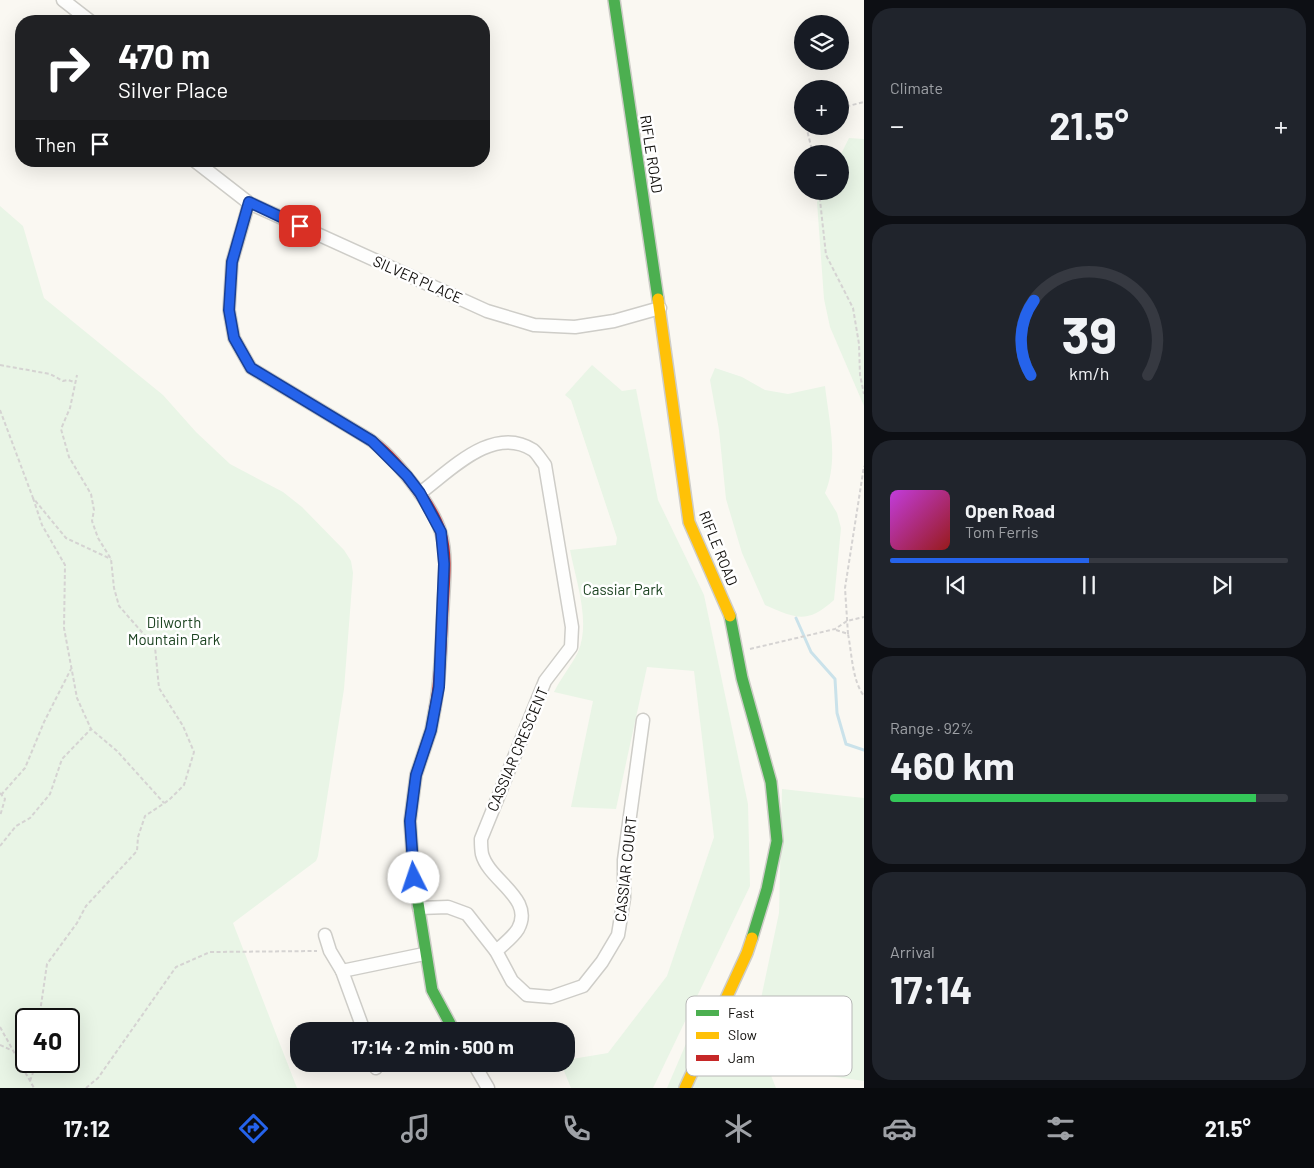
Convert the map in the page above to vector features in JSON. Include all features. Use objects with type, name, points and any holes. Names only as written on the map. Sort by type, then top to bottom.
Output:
[{"type":"street","points":[[63,0],[82,15]]},
{"type":"street","name":"RIFLE ROAD","points":[[614,0],[660,308],[689,522],[730,616],[742,678],[771,782],[777,841],[767,889],[748,953],[728,996]]},
{"type":"street","name":"SILVER PLACE","points":[[204,167],[249,202],[487,311],[534,325],[575,327],[614,321],[660,308]]},
{"type":"street","points":[[249,202],[232,262],[229,310],[234,338],[251,368],[372,441],[407,476],[420,493],[441,532],[444,564],[439,687],[431,730],[416,775],[410,821],[414,878],[424,954],[432,990],[449,1022]]},
{"type":"street","name":"CASSIAR CRESCENT","points":[[420,493],[477,450],[495,443],[518,443],[534,450],[545,464],[572,627],[571,646],[545,681],[480,838],[482,855],[494,876],[519,902],[523,916],[518,930],[496,951]]},
{"type":"street","name":"CASSIAR COURT","points":[[496,951],[512,982],[527,995],[551,997],[583,986],[602,962],[618,935],[624,898],[624,860],[643,720]]},
{"type":"street","points":[[419,908],[448,908],[466,914],[496,951]]},
{"type":"street","points":[[325,935],[330,951],[342,971],[361,1022]]},
{"type":"street","points":[[342,971],[424,954]]},
{"type":"street","points":[[479,1072],[488,1088]]},
{"type":"street","name":"RIFLE ROAD","points":[[685,1088],[691,1076]]},
{"type":"path","points":[[849,106],[864,102]]},
{"type":"path","points":[[820,200],[826,255],[853,308],[859,344],[860,375],[864,394]]},
{"type":"path","points":[[0,364],[50,374],[63,381],[75,382]]},
{"type":"path","points":[[41,1008],[47,964],[77,923],[86,906],[137,850],[138,836],[145,816],[164,803],[184,785],[194,752],[183,726],[159,688],[155,647],[119,606],[114,588],[111,559],[98,538],[92,521],[94,510],[91,494],[69,458],[61,429],[70,408],[77,375]]},
{"type":"path","points":[[0,410],[42,525],[65,565],[64,628],[77,698],[90,729],[117,751],[164,803]]},
{"type":"path","points":[[864,466],[845,588],[848,634],[855,674],[864,696]]},
{"type":"path","points":[[33,498],[66,538],[111,559]]},
{"type":"path","points":[[748,649],[835,629],[847,621],[864,617]]},
{"type":"path","points":[[835,629],[848,634]]},
{"type":"path","points":[[0,816],[4,799],[1,794],[25,768],[44,722],[72,669]]},
{"type":"path","points":[[0,846],[16,826],[30,818],[50,794],[62,758],[90,729]]},
{"type":"path","points":[[86,1088],[98,1078],[176,967],[210,952],[330,951]]},
{"type":"path","points":[[0,1027],[34,1088]]},
{"type":"path","points":[[0,1045],[13,1050]]},
{"type":"path","points":[[30,1081],[33,1073]]},
{"type":"green space","points":[[849,138],[864,139],[864,406],[830,327],[824,299],[817,202],[818,200],[849,200],[849,145],[846,145]]},
{"type":"green space","name":"Dilworth Mountain Park","points":[[0,206],[23,226],[44,298],[163,395],[196,432],[230,464],[283,492],[302,507],[344,550],[351,561],[353,573],[344,689],[318,856],[316,861],[233,923],[297,1088],[0,1088]]},
{"type":"green space","name":"Cassiar Park","points":[[592,365],[622,391],[636,389],[658,500],[704,595],[748,804],[750,886],[697,996],[686,996],[686,1019],[653,1088],[571,1088],[564,1072],[575,1072],[575,1058],[608,1053],[667,976],[714,837],[694,671],[647,667],[616,809],[571,807],[593,701],[554,692],[578,652],[582,640],[583,615],[570,550],[616,545],[617,538],[571,400],[565,395]]},
{"type":"green space","points":[[715,368],[742,377],[765,390],[788,394],[825,386],[832,454],[829,480],[825,493],[837,513],[841,528],[834,600],[816,613],[801,617],[793,616],[765,605],[742,553],[726,499],[719,430],[710,380]]},
{"type":"green space","points":[[782,789],[864,798],[864,1081],[829,1076],[852,1076],[852,996],[762,996],[779,913]]},
{"type":"green space","points":[[686,1044],[686,1076],[771,1076],[776,1088],[667,1088]]},
{"type":"waterway","points":[[796,618],[811,652],[835,679],[837,713],[846,744],[864,750]]},
{"type":"traffic: fast","points":[[614,0],[658,299]]},
{"type":"traffic: fast","points":[[730,616],[742,678],[771,782],[777,841],[767,889],[752,938]]},
{"type":"traffic: fast","points":[[435,708],[431,730],[416,775],[410,821],[414,878],[432,990],[449,1022]]},
{"type":"traffic: slow","points":[[249,203],[232,262],[229,310],[234,338],[251,368],[369,439]]},
{"type":"traffic: slow","points":[[658,299],[689,522],[730,616]]},
{"type":"traffic: slow","points":[[727,996],[752,938]]},
{"type":"traffic: slow","points":[[685,1088],[691,1076]]},
{"type":"traffic: jam","points":[[369,439],[379,446],[400,468],[421,495],[437,522],[441,533],[445,571],[440,671],[435,708]]},
{"type":"route","points":[[300,226],[249,202],[232,262],[229,310],[234,338],[251,368],[372,441],[407,476],[420,493],[441,532],[444,564],[439,687],[431,730],[416,775],[410,821],[414,878]]}]
